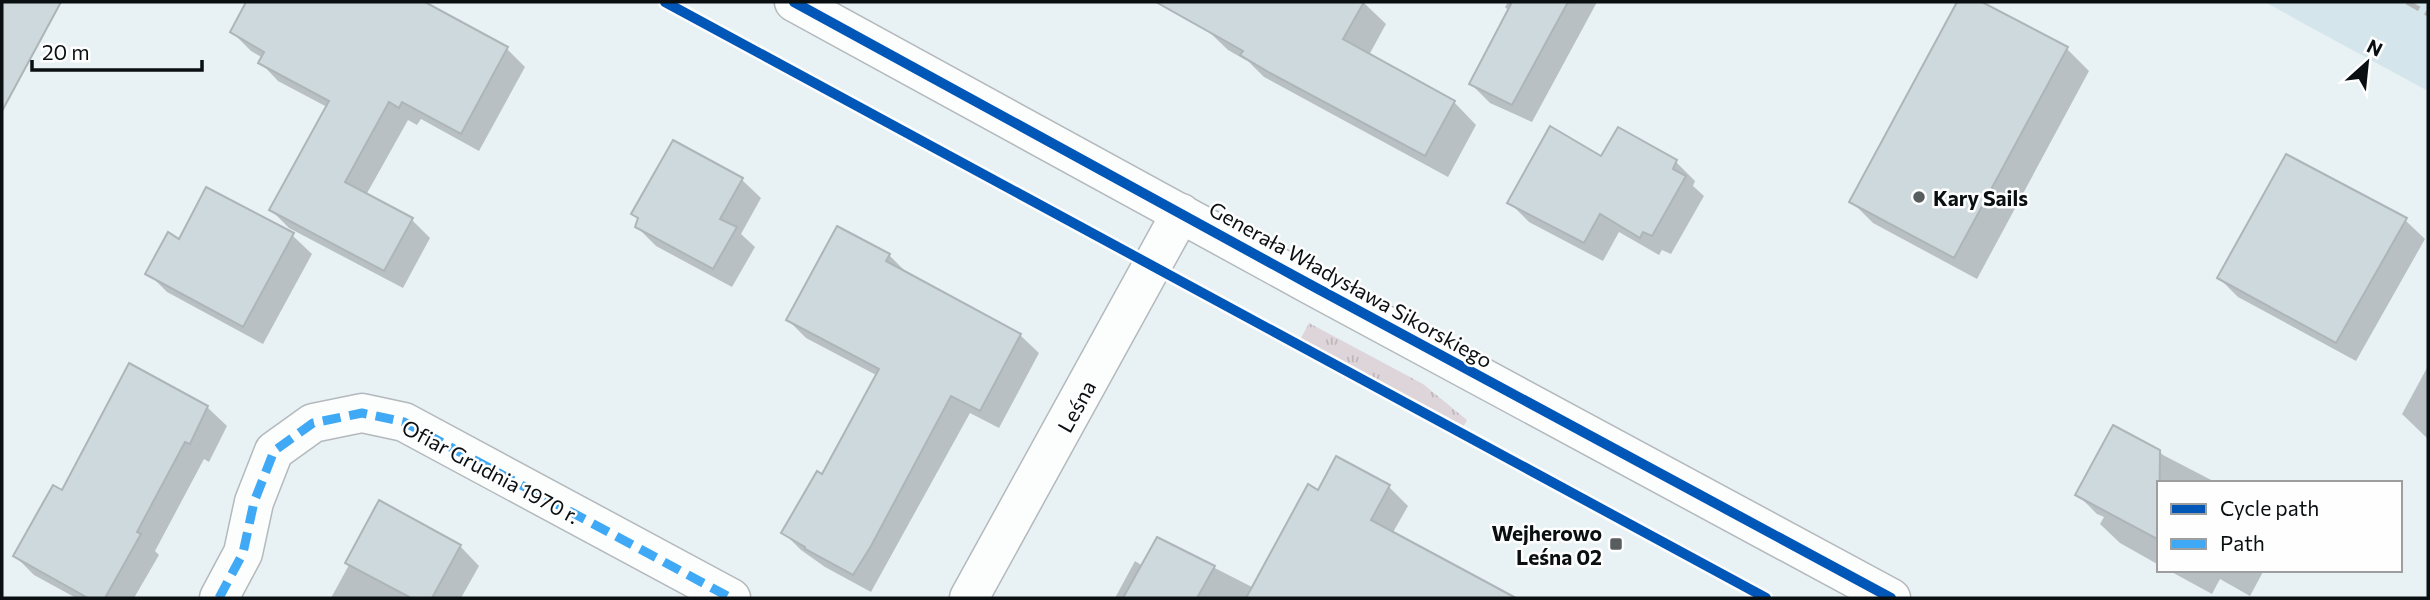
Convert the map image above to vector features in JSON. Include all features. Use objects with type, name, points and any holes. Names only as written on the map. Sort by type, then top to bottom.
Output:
[{"type":"street","name":"Generała Władysława Sikorskiego","points":[[794,2],[1891,598]]},
{"type":"street","name":"Leśna","points":[[969,598],[1181,212]]},
{"type":"street","name":"Ofiar Grudnia 1970 r.","points":[[219,598],[243,553],[254,502],[274,451],[313,423],[362,413],[404,422],[732,598]]},
{"type":"shaded area","points":[[2265,2],[2428,2],[2428,91],[2310,27]]},
{"type":"green space","points":[[1309,323],[1423,384],[1467,420],[1463,427],[1300,340]]},
{"type":"building","points":[[2,2],[61,2],[2,111]]},
{"type":"building","points":[[246,2],[425,2],[508,47],[461,134],[402,102],[399,108],[389,102],[345,182],[413,218],[384,271],[269,210],[329,101],[258,63],[264,52],[230,32]]},
{"type":"building","points":[[1156,2],[1364,2],[1343,39],[1455,101],[1425,156],[1270,73],[1240,55],[1243,51]]},
{"type":"building","points":[[1512,2],[1568,2],[1512,105],[1469,84]]},
{"type":"building","points":[[1957,2],[1982,2],[2068,47],[1954,258],[1849,202]]},
{"type":"building","points":[[1550,126],[1601,156],[1618,127],[1677,160],[1673,169],[1686,176],[1652,236],[1643,232],[1640,238],[1600,214],[1584,243],[1507,203]]},
{"type":"building","points":[[673,140],[743,178],[720,219],[737,227],[713,269],[635,227],[638,218],[631,214]]},
{"type":"building","points":[[2286,154],[2407,218],[2336,343],[2217,278]]},
{"type":"building","points":[[206,187],[294,233],[243,327],[145,274],[168,232],[179,239]]},
{"type":"building","points":[[837,226],[890,254],[886,261],[1021,334],[980,411],[951,396],[853,575],[781,533],[817,471],[822,474],[879,369],[786,320]]},
{"type":"building","points":[[129,363],[208,406],[190,444],[185,442],[137,532],[141,534],[105,598],[88,598],[13,556],[53,485],[62,490]]},
{"type":"building","points":[[2113,425],[2160,450],[2157,539],[2075,495]]},
{"type":"building","points":[[1336,456],[1390,485],[1371,520],[1516,598],[1246,598],[1308,484],[1318,490]]},
{"type":"building","points":[[379,500],[461,545],[432,598],[411,598],[345,563]]},
{"type":"building","points":[[1157,537],[1215,566],[1197,598],[1123,598]]},
{"type":"railway","points":[[2407,2],[2428,14]]},
{"type":"marked path","points":[[219,598],[243,553],[254,502],[274,451],[313,423],[362,413],[404,422],[731,598]]},
{"type":"cycle path","points":[[665,2],[1766,598]]},
{"type":"cycle path","points":[[794,2],[1891,598]]},
{"type":"place","name":"Kary Sails","points":[[1919,197]]},
{"type":"place","name":"Wejherowo Leśna 02","points":[[1616,544]]}]
